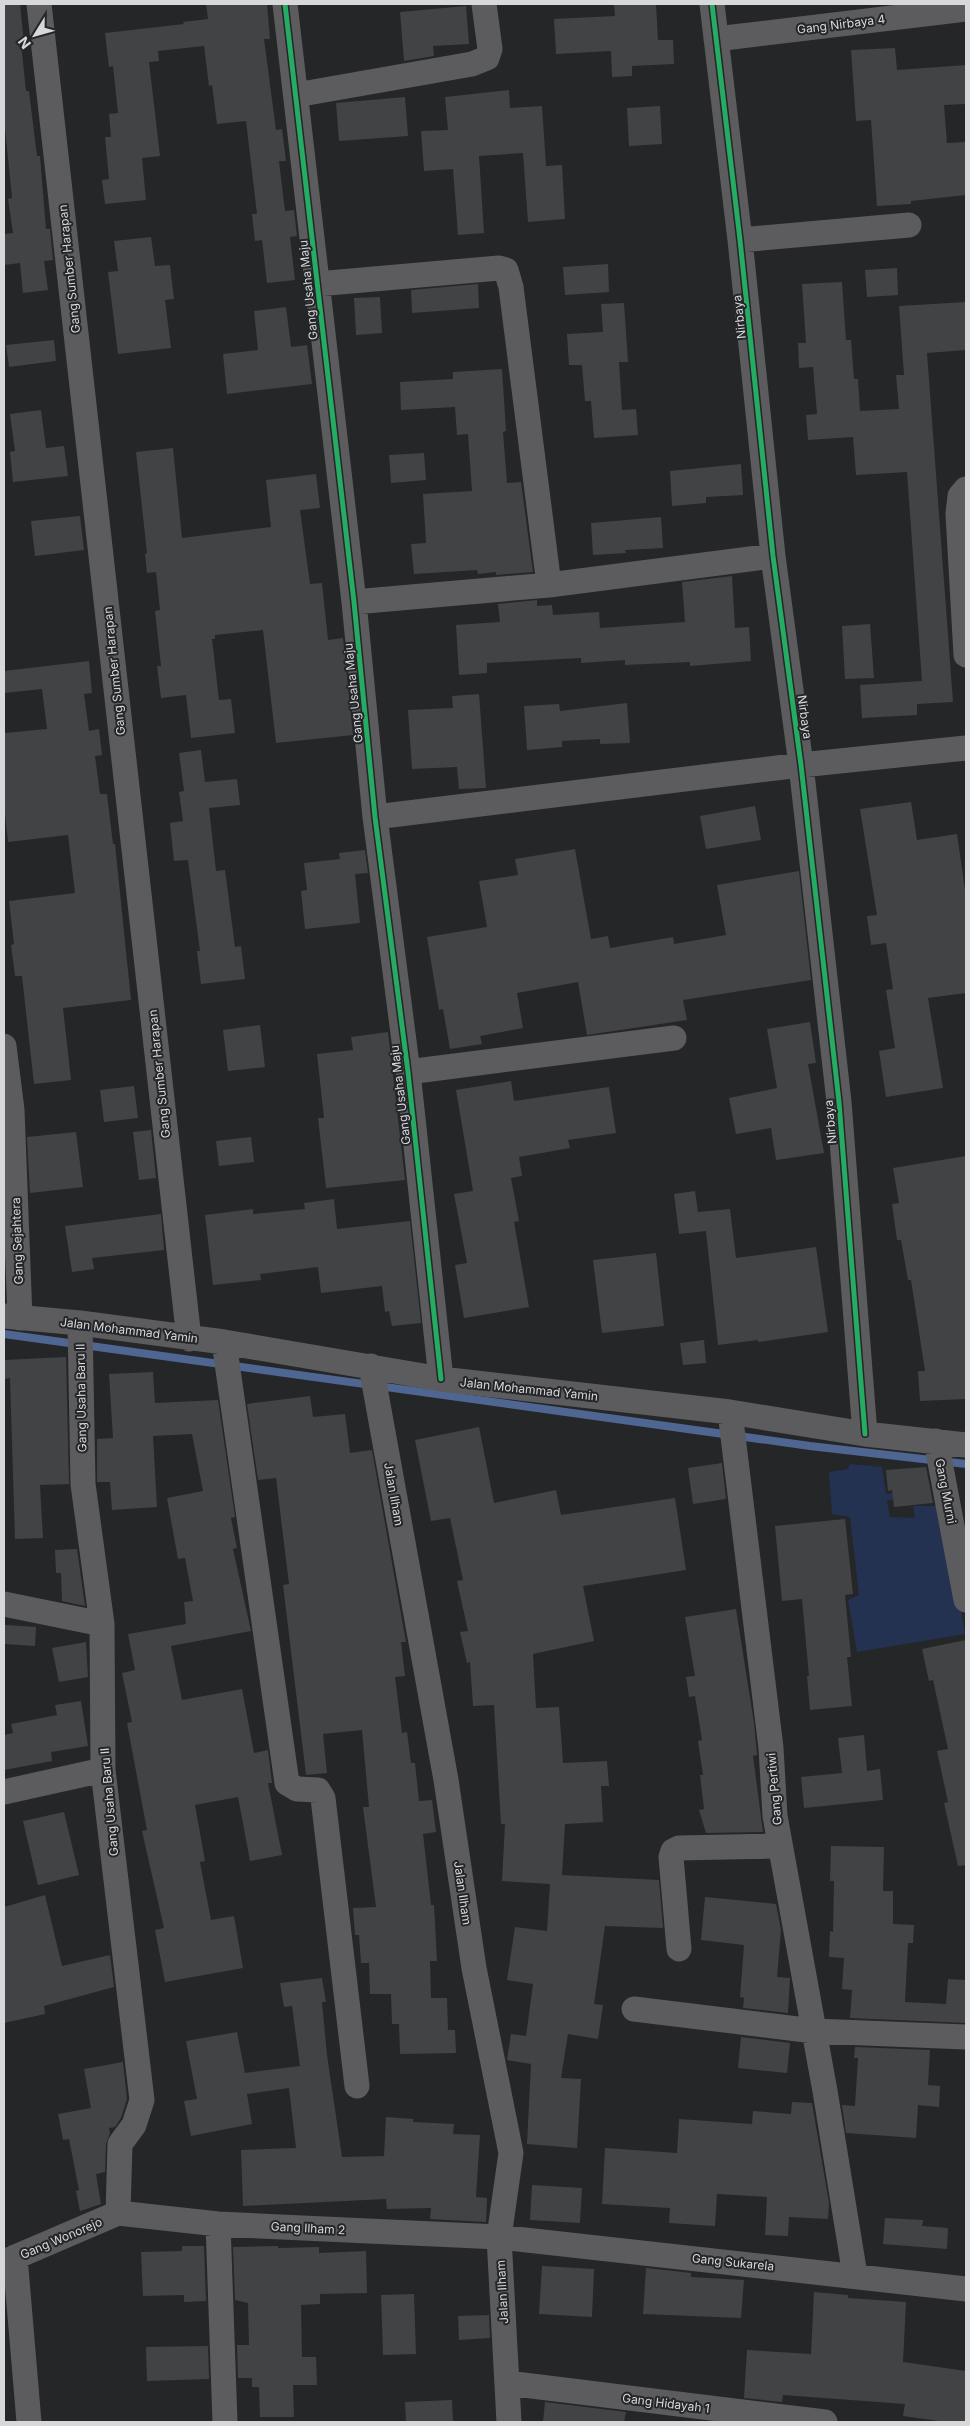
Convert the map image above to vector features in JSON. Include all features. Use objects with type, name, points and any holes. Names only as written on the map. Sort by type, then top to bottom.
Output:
[{"type":"street","name":"Gang Sumber Harapan","points":[[39,4],[189,1339]]},
{"type":"street","name":"Gang Usaha Maju","points":[[286,4],[354,602],[375,817],[408,1072],[441,1379]]},
{"type":"street","points":[[296,94],[472,64],[487,58],[490,49],[484,4]]},
{"type":"street","name":"Nirbaya","points":[[712,4],[740,240],[773,556],[801,764],[839,1102],[865,1434]]},
{"type":"street","name":"Gang Nirbaya 4","points":[[716,39],[966,9]]},
{"type":"street","points":[[740,240],[908,225]]},
{"type":"street","points":[[317,284],[499,268],[506,270],[511,287],[549,584]]},
{"type":"street","points":[[966,489],[960,496],[958,514],[966,655]]},
{"type":"street","points":[[354,602],[549,584],[773,556]]},
{"type":"street","points":[[375,817],[801,764],[966,748]]},
{"type":"street","points":[[408,1072],[674,1038]]},
{"type":"street","name":"Gang Sejahtera","points":[[4,1046],[12,1110],[12,1317]]},
{"type":"street","name":"Jalan Mohammad Yamin","points":[[12,1317],[80,1323],[189,1339],[224,1342],[441,1379],[730,1412],[865,1434],[966,1445]]},
{"type":"street","name":"Gang Usaha Baru II","points":[[80,1323],[83,1484],[102,1624],[104,1770],[142,2100],[134,2125],[120,2144],[118,2214]]},
{"type":"street","points":[[224,1342],[287,1783],[298,1789],[318,1790],[322,1798],[357,2086]]},
{"type":"street","name":"Jalan Ilham","points":[[371,1366],[446,1780],[474,1968],[510,2153],[499,2238],[509,2422]]},
{"type":"street","name":"Gang Pertiwi","points":[[730,1412],[770,1739],[775,1816],[814,2030],[855,2275]]},
{"type":"street","name":"Gang Murni","points":[[936,1441],[966,1600]]},
{"type":"street","points":[[4,1604],[102,1624]]},
{"type":"street","points":[[4,1792],[104,1770]]},
{"type":"street","points":[[679,1949],[671,1857],[673,1851],[679,1848],[780,1846]]},
{"type":"street","points":[[634,2009],[814,2030],[966,2037]]},
{"type":"street","name":"Gang Ilham 2","points":[[118,2214],[218,2224],[499,2238]]},
{"type":"street","name":"Gang Wonorejo","points":[[9,2259],[118,2214]]},
{"type":"street","points":[[218,2224],[224,2422]]},
{"type":"street","name":"Gang Sukarela","points":[[499,2238],[855,2275],[966,2289]]},
{"type":"street","points":[[9,2259],[29,2422]]},
{"type":"street","name":"Gang Hidayah 1","points":[[507,2383],[825,2422]]},
{"type":"shaded area","points":[[850,1464],[882,1467],[886,1494],[915,1492],[915,1498],[887,1500],[890,1517],[915,1518],[913,1506],[943,1506],[965,1634],[857,1652],[848,1600],[859,1595],[850,1517],[832,1514],[829,1472],[848,1469]]},
{"type":"building","points":[[4,4],[20,4],[24,43],[21,43],[26,91],[29,91],[37,156],[40,156],[46,229],[50,229],[53,260],[44,261],[48,290],[23,293],[20,263],[4,265],[4,234],[13,233],[8,199],[12,198],[4,118]]},
{"type":"building","points":[[206,4],[267,4],[270,39],[264,39],[276,130],[282,129],[286,161],[279,161],[285,211],[294,210],[297,236],[290,237],[295,280],[267,283],[262,240],[255,241],[252,214],[257,214],[246,121],[217,124],[212,85],[209,86],[204,46],[158,51],[159,61],[149,62],[160,156],[142,158],[146,200],[105,204],[102,180],[109,179],[105,137],[111,137],[109,114],[118,113],[113,66],[109,67],[105,33],[184,24],[183,22],[208,19]]},
{"type":"building","points":[[614,4],[656,4],[658,40],[673,40],[674,64],[632,66],[632,76],[612,77],[611,51],[556,54],[554,19],[615,16]]},
{"type":"building","points":[[466,6],[469,44],[433,46],[434,56],[404,61],[400,12]]},
{"type":"building","points":[[895,48],[897,70],[966,65],[966,104],[944,105],[947,143],[966,142],[966,195],[911,201],[911,204],[877,206],[871,120],[856,121],[851,50]]},
{"type":"building","points":[[509,90],[510,108],[542,106],[546,166],[562,165],[565,219],[528,222],[523,153],[479,156],[484,233],[458,235],[453,169],[424,171],[421,131],[448,130],[445,97]]},
{"type":"building","points":[[405,97],[408,136],[339,141],[336,103]]},
{"type":"building","points":[[660,106],[662,144],[629,146],[627,108]]},
{"type":"building","points":[[151,237],[155,266],[170,265],[174,299],[165,300],[171,348],[118,354],[108,272],[118,271],[114,241]]},
{"type":"building","points":[[608,264],[609,292],[565,295],[563,267]]},
{"type":"building","points":[[897,268],[898,295],[867,297],[865,270]]},
{"type":"building","points":[[842,282],[846,340],[851,340],[854,379],[858,379],[860,411],[899,409],[896,375],[904,375],[899,306],[966,302],[966,350],[927,353],[953,702],[917,704],[917,715],[862,718],[860,685],[922,681],[907,472],[856,475],[853,437],[808,440],[806,415],[817,414],[813,367],[799,368],[798,343],[806,343],[802,284]]},
{"type":"building","points":[[478,284],[479,308],[412,313],[411,290]]},
{"type":"building","points":[[380,297],[382,333],[356,335],[354,298]]},
{"type":"building","points":[[624,303],[628,362],[619,362],[622,410],[636,409],[638,435],[594,438],[591,401],[585,401],[582,365],[569,365],[567,334],[603,332],[601,304]]},
{"type":"building","points":[[286,307],[291,347],[307,345],[312,384],[227,394],[223,354],[258,350],[254,311]]},
{"type":"building","points":[[54,340],[56,361],[9,367],[6,345]]},
{"type":"building","points":[[502,369],[506,431],[503,432],[507,483],[521,482],[533,572],[496,575],[496,572],[478,574],[477,570],[414,574],[411,544],[426,543],[423,494],[472,491],[468,434],[457,435],[455,407],[401,410],[400,382],[453,379],[453,372]]},
{"type":"building","points":[[41,410],[46,448],[64,446],[68,476],[13,482],[10,452],[15,451],[10,414]]},
{"type":"building","points":[[173,448],[182,538],[271,527],[266,480],[316,474],[320,508],[300,510],[310,584],[322,583],[328,640],[343,638],[353,735],[276,743],[263,630],[215,635],[215,639],[212,639],[219,700],[231,699],[235,733],[191,738],[186,695],[161,698],[157,666],[161,666],[155,611],[160,610],[156,572],[147,573],[145,554],[147,553],[136,452]]},
{"type":"building","points":[[424,453],[426,480],[391,483],[389,455]]},
{"type":"building","points":[[741,464],[743,495],[706,497],[706,503],[672,506],[670,471]]},
{"type":"building","points":[[80,516],[84,550],[35,556],[31,521]]},
{"type":"building","points":[[661,517],[663,548],[625,550],[626,553],[593,555],[591,523]]},
{"type":"building","points":[[732,576],[735,628],[749,627],[751,661],[690,666],[690,662],[625,665],[625,660],[581,663],[581,658],[487,663],[487,673],[459,675],[456,625],[500,622],[498,604],[537,600],[537,606],[552,605],[553,615],[599,612],[600,628],[685,622],[682,582]]},
{"type":"building","points":[[870,624],[874,678],[845,679],[842,626]]},
{"type":"building","points":[[89,661],[92,693],[84,694],[89,731],[99,729],[102,755],[95,756],[100,794],[107,794],[113,844],[115,844],[131,1000],[63,1008],[71,1080],[34,1084],[22,976],[15,976],[11,945],[14,944],[9,901],[75,893],[68,835],[8,842],[4,804],[4,733],[47,729],[42,689],[4,693],[4,671]]},
{"type":"building","points":[[479,694],[486,788],[459,789],[457,767],[412,769],[408,710],[453,708],[452,696]]},
{"type":"building","points":[[627,703],[630,743],[600,744],[600,739],[562,741],[562,747],[527,750],[524,706],[559,704],[560,711]]},
{"type":"building","points":[[201,750],[205,782],[237,779],[240,805],[209,808],[216,871],[225,870],[235,947],[241,946],[245,979],[201,984],[197,951],[200,951],[188,860],[174,861],[170,823],[183,821],[179,792],[184,791],[179,753]]},
{"type":"building","points":[[911,802],[917,840],[957,834],[966,897],[966,993],[928,998],[943,1088],[886,1097],[879,1051],[895,1048],[886,990],[893,989],[886,943],[871,945],[867,916],[877,915],[860,809]]},
{"type":"building","points":[[755,806],[761,840],[706,849],[700,816]]},
{"type":"building","points":[[575,849],[591,939],[608,936],[610,948],[673,937],[674,944],[726,935],[717,885],[799,871],[811,980],[683,1000],[687,1020],[587,1035],[578,982],[517,993],[523,1028],[480,1036],[482,1044],[450,1049],[443,1009],[439,1010],[427,937],[487,927],[479,881],[518,875],[515,859]]},
{"type":"building","points":[[365,850],[368,873],[355,874],[360,923],[305,929],[301,891],[307,890],[304,863],[340,859],[339,853]]},
{"type":"building","points":[[810,1022],[816,1063],[808,1064],[824,1153],[776,1160],[771,1128],[736,1134],[729,1098],[777,1088],[767,1029]]},
{"type":"building","points":[[260,1025],[265,1067],[228,1071],[223,1030]]},
{"type":"building","points":[[388,1032],[405,1180],[326,1188],[318,1118],[324,1118],[317,1054],[353,1050],[351,1037]]},
{"type":"building","points":[[511,1081],[514,1101],[609,1087],[616,1133],[568,1140],[570,1148],[519,1157],[522,1176],[511,1178],[519,1221],[514,1222],[529,1307],[464,1318],[455,1265],[467,1263],[454,1194],[473,1191],[456,1090]]},
{"type":"building","points":[[134,1086],[138,1118],[104,1122],[100,1090]]},
{"type":"building","points":[[151,1130],[156,1178],[139,1180],[133,1132]]},
{"type":"building","points":[[76,1132],[83,1187],[30,1193],[27,1137]]},
{"type":"building","points":[[251,1137],[254,1162],[219,1166],[216,1141]]},
{"type":"building","points":[[966,1156],[966,1399],[920,1401],[918,1371],[925,1371],[911,1280],[908,1280],[901,1240],[897,1240],[892,1204],[899,1203],[893,1168]]},
{"type":"building","points":[[695,1191],[698,1212],[730,1209],[736,1258],[816,1247],[828,1332],[758,1342],[758,1340],[718,1345],[706,1231],[679,1234],[674,1194]]},
{"type":"building","points":[[334,1199],[337,1229],[410,1221],[421,1323],[392,1326],[389,1311],[385,1312],[382,1286],[321,1293],[318,1267],[260,1274],[261,1280],[213,1285],[205,1215],[253,1209],[253,1214],[305,1209],[304,1203]]},
{"type":"building","points":[[161,1214],[164,1250],[92,1258],[94,1269],[72,1272],[65,1226]]},
{"type":"building","points":[[656,1253],[664,1326],[602,1333],[593,1260]]},
{"type":"building","points":[[704,1340],[706,1363],[683,1365],[680,1343]]},
{"type":"building","points":[[66,1357],[69,1484],[40,1485],[43,1538],[15,1539],[10,1378],[4,1379],[4,1360]]},
{"type":"building","points":[[153,1372],[155,1403],[218,1400],[235,1517],[231,1518],[237,1548],[233,1549],[251,1631],[171,1646],[182,1700],[242,1689],[254,1753],[268,1750],[272,1783],[268,1783],[282,1855],[250,1861],[238,1797],[195,1805],[205,1861],[200,1862],[211,1920],[234,1916],[243,1968],[165,1982],[155,1930],[164,1928],[142,1831],[147,1830],[127,1723],[132,1722],[122,1673],[135,1670],[128,1634],[186,1624],[184,1602],[193,1601],[185,1558],[178,1559],[167,1498],[203,1491],[192,1434],[153,1436],[157,1507],[112,1510],[110,1482],[97,1482],[97,1439],[113,1438],[109,1374]]},
{"type":"building","points":[[310,1396],[313,1417],[345,1414],[350,1453],[372,1450],[406,1642],[401,1642],[405,1676],[395,1677],[402,1733],[407,1732],[411,1763],[415,1763],[419,1801],[432,1800],[436,1832],[423,1834],[431,1905],[434,1905],[437,1961],[430,1961],[431,1998],[447,1998],[448,2030],[455,2030],[456,2053],[400,2054],[399,2024],[392,2024],[391,1994],[370,1994],[369,1963],[361,1963],[359,1935],[355,1935],[353,1908],[376,1907],[363,1807],[369,1807],[362,1730],[323,1734],[327,1773],[306,1775],[283,1585],[289,1584],[276,1478],[258,1480],[247,1404]]},
{"type":"building","points":[[479,1427],[494,1503],[556,1490],[561,1515],[675,1498],[686,1570],[583,1586],[594,1641],[533,1654],[536,1708],[559,1707],[563,1763],[607,1761],[609,1786],[601,1786],[603,1822],[565,1824],[562,1875],[659,1880],[663,1928],[605,1926],[594,2004],[603,2005],[598,2039],[568,2034],[561,2078],[581,2079],[577,2148],[527,2144],[531,2064],[507,2060],[511,2034],[526,2036],[533,1984],[507,1980],[515,1927],[547,1931],[550,1884],[502,1881],[505,1824],[501,1824],[494,1705],[473,1706],[470,1662],[467,1663],[460,1632],[468,1631],[457,1581],[463,1580],[450,1518],[431,1521],[415,1440]]},
{"type":"building","points":[[722,1463],[726,1499],[693,1504],[688,1468]]},
{"type":"building","points":[[926,1467],[933,1503],[894,1507],[892,1490],[888,1491],[886,1470]]},
{"type":"building","points":[[845,1519],[853,1594],[845,1595],[851,1657],[847,1657],[852,1706],[810,1710],[802,1599],[782,1601],[775,1526]]},
{"type":"building","points":[[77,1549],[85,1606],[62,1601],[61,1573],[56,1573],[55,1550]]},
{"type":"building","points":[[736,1609],[754,1723],[757,1755],[753,1756],[763,1832],[706,1833],[699,1810],[704,1809],[700,1775],[703,1775],[698,1741],[702,1740],[695,1696],[689,1697],[686,1677],[695,1676],[685,1617]]},
{"type":"building","points":[[5,1625],[36,1627],[35,1646],[4,1644]]},
{"type":"building","points":[[966,1640],[966,1865],[958,1866],[944,1803],[948,1802],[937,1751],[948,1749],[933,1680],[929,1681],[922,1649]]},
{"type":"building","points":[[86,1642],[88,1677],[59,1682],[52,1648]]},
{"type":"building","points":[[81,1701],[88,1746],[51,1752],[52,1761],[4,1770],[4,1735],[13,1733],[11,1724],[57,1715],[55,1705]]},
{"type":"building","points":[[864,1735],[867,1771],[880,1769],[883,1800],[804,1808],[801,1777],[842,1773],[838,1738]]},
{"type":"building","points":[[64,1812],[79,1875],[38,1885],[23,1821]]},
{"type":"building","points":[[831,1846],[884,1847],[883,1891],[893,1891],[893,1924],[914,1925],[913,1943],[908,1943],[905,2002],[946,2004],[948,1979],[966,1980],[966,2023],[850,2018],[852,1990],[842,1989],[844,1958],[829,1957],[830,1931],[833,1932],[834,1881],[830,1881]]},
{"type":"building","points":[[45,1895],[62,1966],[110,1955],[114,1987],[44,2006],[45,2014],[4,2023],[4,1907]]},
{"type":"building","points":[[705,1897],[776,1904],[781,1930],[777,1977],[790,1978],[788,2013],[743,2008],[744,1998],[740,1997],[744,1945],[701,1940]]},
{"type":"building","points":[[322,1978],[326,2002],[322,2002],[327,2055],[342,2157],[384,2156],[386,2117],[413,2119],[413,2122],[454,2124],[453,2134],[480,2135],[476,2197],[487,2198],[486,2222],[430,2219],[431,2208],[387,2209],[386,2199],[243,2206],[241,2150],[296,2148],[289,2088],[247,2094],[252,2124],[191,2136],[184,2101],[197,2099],[186,2041],[237,2032],[245,2073],[300,2066],[292,2006],[284,2007],[280,1983]]},
{"type":"building","points":[[741,2037],[790,2043],[787,2073],[738,2068]]},
{"type":"building","points":[[855,2047],[930,2050],[928,2085],[940,2086],[939,2107],[918,2105],[916,2138],[846,2133],[842,2105],[855,2106],[858,2058],[854,2058]]},
{"type":"building","points":[[123,2062],[127,2099],[121,2118],[115,2127],[109,2128],[110,2133],[106,2144],[105,2172],[96,2174],[101,2204],[80,2211],[76,2191],[79,2190],[69,2139],[63,2140],[58,2114],[91,2108],[84,2069]]},
{"type":"building","points":[[792,2102],[812,2103],[829,2203],[828,2219],[789,2217],[788,2236],[765,2235],[767,2197],[717,2194],[715,2226],[669,2223],[670,2208],[602,2204],[605,2148],[677,2153],[679,2119],[752,2124],[753,2111],[791,2114]]},
{"type":"building","points":[[532,2185],[582,2188],[580,2223],[530,2220]]},
{"type":"building","points":[[885,2218],[923,2220],[922,2226],[948,2228],[947,2249],[883,2244]]},
{"type":"building","points":[[182,2246],[204,2246],[206,2301],[184,2302],[184,2295],[143,2296],[141,2252],[182,2251]]},
{"type":"building","points":[[278,2246],[278,2248],[319,2247],[319,2253],[366,2251],[367,2293],[320,2294],[320,2304],[301,2305],[302,2357],[316,2357],[317,2385],[293,2385],[294,2417],[260,2417],[259,2387],[252,2387],[252,2378],[238,2378],[237,2345],[249,2345],[248,2303],[235,2300],[233,2247]]},
{"type":"building","points":[[542,2266],[594,2269],[592,2317],[539,2314]]},
{"type":"building","points":[[646,2268],[691,2273],[691,2277],[744,2280],[741,2318],[643,2314]]},
{"type":"building","points":[[814,2292],[848,2295],[848,2298],[906,2302],[903,2362],[966,2371],[966,2422],[946,2422],[903,2416],[905,2404],[783,2395],[782,2402],[744,2398],[747,2350],[811,2354]]},
{"type":"building","points":[[414,2294],[416,2354],[383,2355],[381,2295]]},
{"type":"building","points":[[489,2315],[490,2338],[459,2340],[458,2316]]},
{"type":"building","points":[[208,2346],[209,2379],[147,2381],[146,2347]]},
{"type":"building","points":[[452,2400],[453,2422],[406,2422],[405,2402]]},
{"type":"building","points":[[545,2402],[626,2412],[624,2422],[543,2422]]},
{"type":"waterway","points":[[4,1334],[810,1446],[966,1464]]},
{"type":"cycle path","points":[[285,4],[354,602],[375,817],[408,1072],[441,1379]]},
{"type":"cycle path","points":[[712,4],[740,240],[773,556],[801,765],[839,1102],[865,1434]]}]
